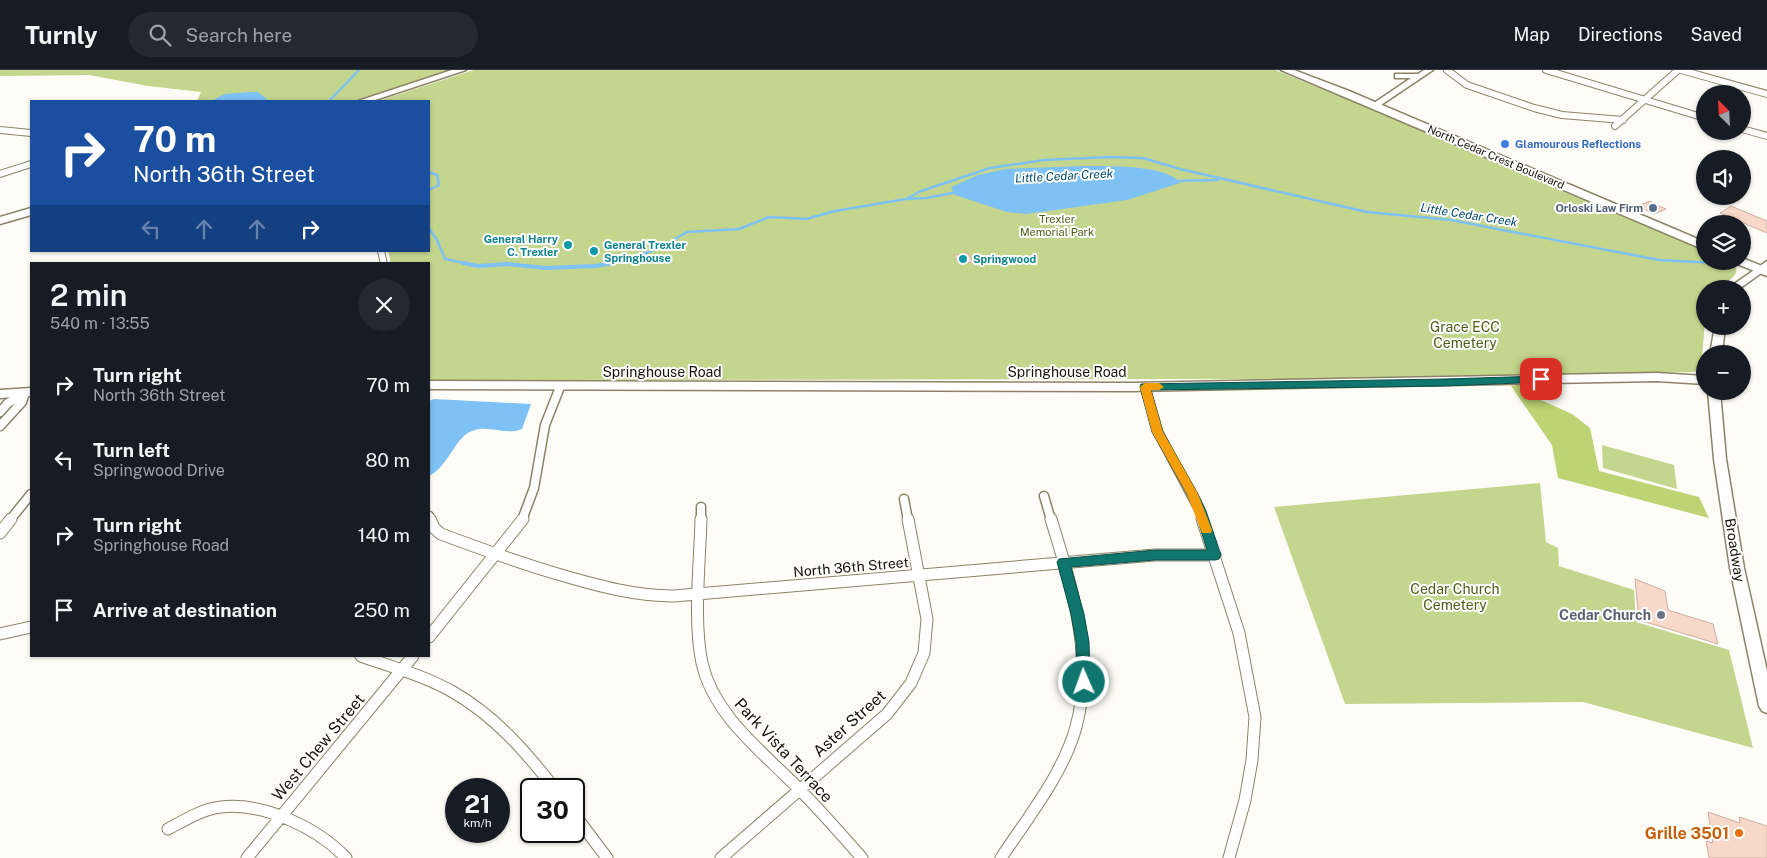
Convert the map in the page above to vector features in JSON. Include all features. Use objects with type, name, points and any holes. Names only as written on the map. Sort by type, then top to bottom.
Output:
[{"type":"main road","points":[[366,100],[461,70]]},
{"type":"main road","name":"North Cedar Crest Boulevard","points":[[1286,70],[1375,105],[1696,242]]},
{"type":"main road","points":[[0,221],[30,210]]},
{"type":"main road","points":[[1751,264],[1764,268]]},
{"type":"street","points":[[1447,70],[1462,82],[1475,88],[1540,110],[1578,117],[1622,120]]},
{"type":"street","points":[[1546,70],[1696,115]]},
{"type":"street","points":[[1615,126],[1680,70],[1767,94]]},
{"type":"street","points":[[1375,105],[1402,89],[1425,72]]},
{"type":"street","points":[[1397,73],[1409,77],[1425,72]]},
{"type":"street","points":[[1397,73],[1402,89]]},
{"type":"street","points":[[0,130],[30,133]]},
{"type":"street","points":[[1751,132],[1767,136]]},
{"type":"street","points":[[0,174],[30,164]]},
{"type":"street","points":[[1746,280],[1764,268]]},
{"type":"street","name":"Springhouse Road","points":[[430,385],[560,387],[1145,387],[1454,383],[1648,377],[1696,380]]},
{"type":"street","points":[[430,636],[522,521],[529,509],[534,494],[544,429],[560,387]]},
{"type":"street","points":[[1145,387],[1158,432],[1200,511],[1215,555],[1239,633],[1255,717],[1252,760],[1247,790],[1229,858]]},
{"type":"street","points":[[0,394],[28,392]]},
{"type":"street","points":[[0,412],[8,403],[28,392]]},
{"type":"street","points":[[0,426],[22,402],[28,392]]},
{"type":"street","name":"Broadway","points":[[1715,400],[1720,459],[1737,568],[1767,706]]},
{"type":"street","points":[[0,533],[30,495]]},
{"type":"street","points":[[1001,858],[1048,788],[1075,729],[1084,682],[1082,642],[1078,614],[1044,496]]},
{"type":"street","name":"Aster Street","points":[[721,858],[886,714],[911,683],[924,653],[927,619],[904,499]]},
{"type":"street","points":[[700,594],[701,507]]},
{"type":"street","name":"North 36th Street","points":[[430,518],[434,528],[442,534],[495,555],[631,594],[674,596],[1155,555],[1215,555]]},
{"type":"street","name":"Park Vista Terrace","points":[[700,594],[698,639],[700,658],[715,698],[731,720],[800,789],[862,858]]},
{"type":"street","points":[[0,634],[30,627]]},
{"type":"street","points":[[364,657],[452,692],[481,710],[507,731],[547,778]]},
{"type":"street","name":"West Chew Street","points":[[247,858],[412,657]]},
{"type":"street","points":[[168,829],[220,806],[238,807],[299,824],[320,835],[346,858]]},
{"type":"street","points":[[585,829],[607,858]]},
{"type":"green space","points":[[0,70],[450,70],[356,100],[197,100],[201,92],[148,86],[89,75],[0,76]]},
{"type":"green space","name":"Trexler Memorial Park","points":[[474,70],[1275,70],[1374,110],[1696,247],[1696,270],[1736,271],[1734,276],[1729,280],[1696,280],[1696,335],[1704,335],[1703,345],[1696,345],[1696,371],[1694,372],[1336,379],[430,380],[430,262],[391,262],[388,252],[430,252],[430,100],[381,100]]},
{"type":"green space","points":[[1524,384],[1530,395],[1572,414],[1590,428],[1599,471],[1699,497],[1709,518],[1558,478],[1552,445],[1511,386]]},
{"type":"green space","points":[[1602,445],[1674,465],[1677,489],[1603,468]]},
{"type":"green space","name":"Cedar Church Cemetery","points":[[1540,483],[1546,542],[1558,548],[1559,566],[1634,590],[1636,622],[1729,650],[1753,748],[1583,702],[1345,704],[1274,507]]},
{"type":"water","points":[[258,92],[268,100],[213,100],[225,94]]},
{"type":"water","points":[[1118,166],[1149,169],[1162,172],[1180,183],[1127,200],[1026,214],[1007,212],[955,195],[951,187],[978,175],[1006,169]]},
{"type":"water","points":[[434,399],[531,404],[522,429],[510,431],[478,429],[466,434],[436,472],[430,475],[430,401]]},
{"type":"building","name":"Orloski Law Firm","points":[[1650,201],[1666,209],[1654,214],[1638,206]]},
{"type":"building","points":[[1731,206],[1767,221],[1767,233],[1751,226],[1751,215],[1725,215],[1720,213]]},
{"type":"building","name":"Springwood","points":[[968,253],[973,262],[959,264],[954,255]]},
{"type":"building","name":"Cedar Church","points":[[1635,579],[1665,591],[1668,610],[1713,624],[1718,644],[1639,620]]},
{"type":"building","name":"Grille 3501","points":[[1708,812],[1740,823],[1739,817],[1767,826],[1767,858],[1709,858],[1706,841],[1713,843]]},
{"type":"waterway","name":"Little Cedar Creek","points":[[330,100],[359,70]]},
{"type":"waterway","name":"Little Cedar Creek","points":[[606,264],[624,261],[660,248],[687,232],[739,229],[769,217],[806,219],[835,211],[906,199],[921,191],[990,168],[1044,160],[1109,157],[1143,158],[1180,169],[1367,212],[1451,220],[1659,260],[1696,262]]},
{"type":"waterway","name":"Little Cedar Creek","points":[[430,172],[437,175],[439,185],[430,190]]},
{"type":"waterway","name":"Little Cedar Creek","points":[[1175,181],[1218,180]]},
{"type":"waterway","name":"Little Cedar Creek","points":[[908,199],[926,198],[958,192]]},
{"type":"waterway","name":"Little Cedar Creek","points":[[430,230],[445,259],[469,264]]},
{"type":"waterway","name":"Little Cedar Creek","points":[[463,263],[478,266],[507,264],[545,268],[595,266],[613,263]]},
{"type":"slow traffic","points":[[1159,387],[1145,387],[1158,432],[1192,494],[1206,530]]},
{"type":"place","name":"Glamourous Reflections","points":[[1505,144]]},
{"type":"place","name":"Orloski Law Firm","points":[[1653,208]]},
{"type":"place","name":"General Harry C. Trexler","points":[[568,245]]},
{"type":"place","name":"General Trexler Springhouse","points":[[594,251]]},
{"type":"place","name":"Springwood","points":[[963,259]]},
{"type":"place","name":"Cedar Church","points":[[1661,615]]},
{"type":"place","name":"Grille 3501","points":[[1739,833]]},
{"type":"route","points":[[1084,682],[1082,642],[1078,614],[1063,562],[1155,555],[1215,555],[1200,511],[1161,440],[1145,387],[1445,383],[1541,379]]},
{"type":"park label","name":"Grace ECC Cemetery","points":[[1465,336]]}]
